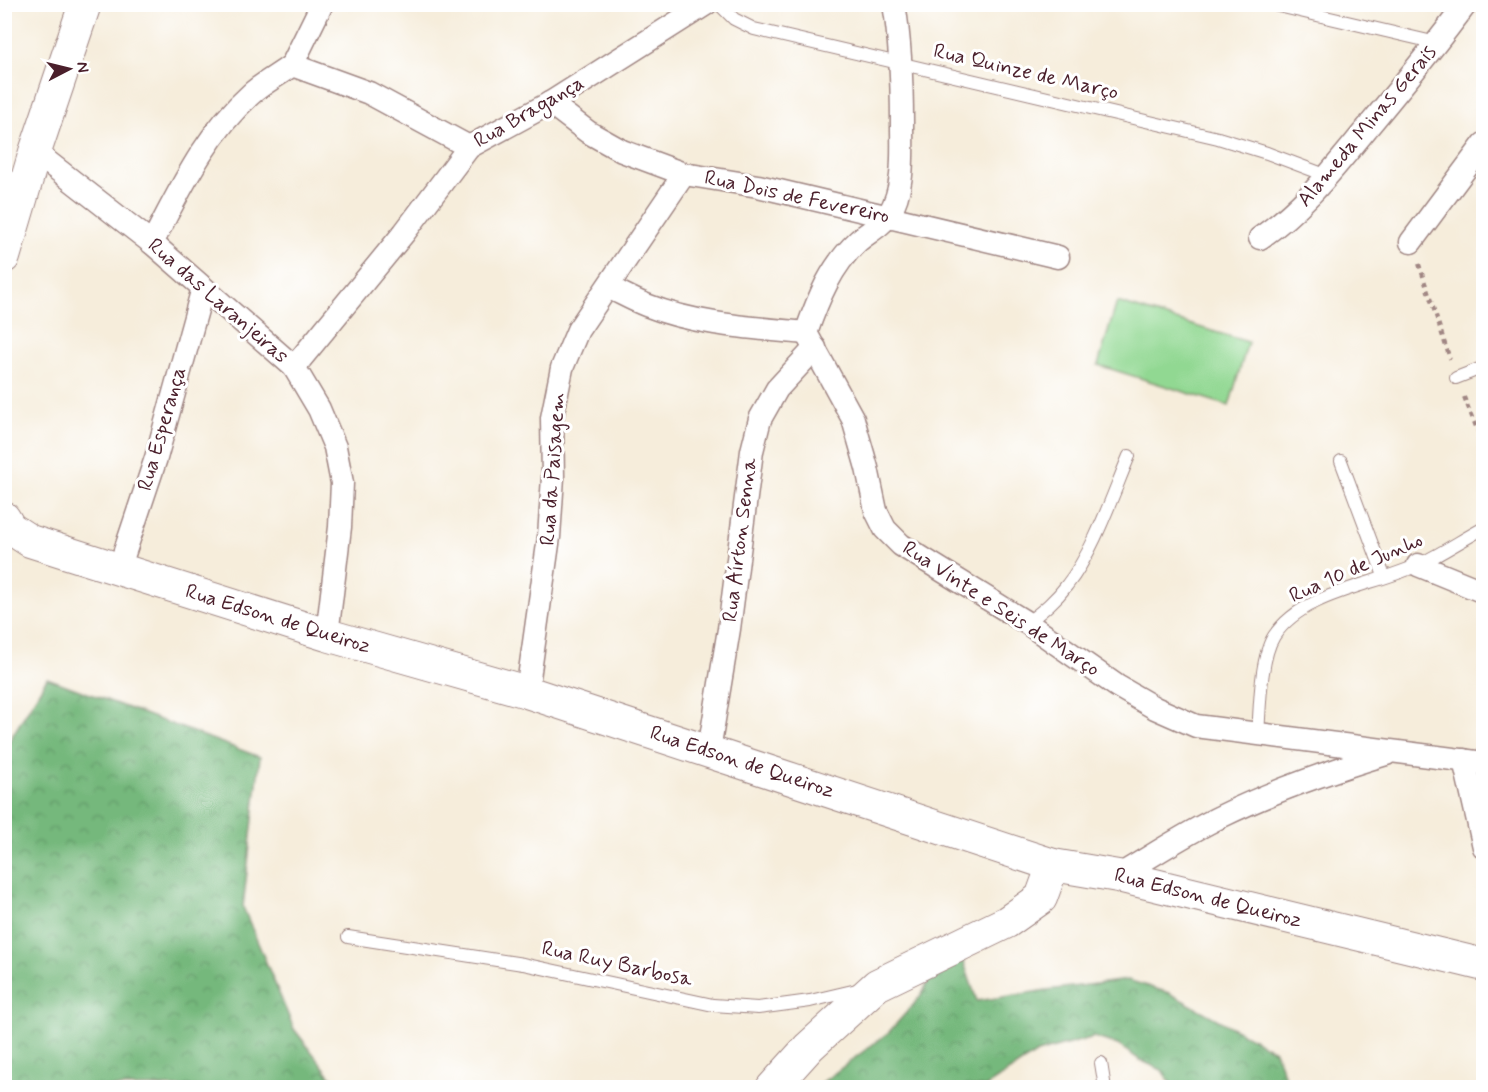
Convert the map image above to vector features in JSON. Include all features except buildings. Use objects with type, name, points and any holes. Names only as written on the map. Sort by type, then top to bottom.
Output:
[{"type":"street","points":[[4,258],[85,4]]},
{"type":"street","points":[[152,243],[192,166],[222,124],[252,93],[292,65],[322,4]]},
{"type":"street","name":"Rua Bragança","points":[[294,368],[404,233],[468,147],[550,103],[706,4]]},
{"type":"street","points":[[608,287],[647,305],[688,318],[811,340],[821,292],[856,243],[889,215],[897,194],[902,168],[902,64],[894,4]]},
{"type":"street","name":"Alameda Minas Gerais","points":[[1260,238],[1285,221],[1312,195],[1437,43],[1466,4]]},
{"type":"street","points":[[292,65],[369,93],[468,147]]},
{"type":"street","name":"Rua Dois de Fevereiro","points":[[550,103],[588,132],[622,151],[684,174],[758,186],[889,215],[1058,257]]},
{"type":"street","points":[[1412,242],[1484,144]]},
{"type":"street","name":"Rua das Laranjeiras","points":[[36,152],[152,243],[294,368],[320,409],[334,447],[342,483],[340,526],[327,635]]},
{"type":"street","name":"Rua da Paisagem","points":[[527,692],[549,537],[553,477],[552,418],[562,368],[578,330],[684,174]]},
{"type":"street","name":"Rua Esperança","points":[[119,569],[156,458],[203,288]]},
{"type":"street","name":"Rua Vinte e Seis de Março","points":[[811,340],[853,420],[867,468],[876,512],[885,529],[901,545],[1027,623],[1117,686],[1155,708],[1196,726],[1257,735],[1312,739],[1474,762]]},
{"type":"street","name":"Rua Aírton Senna","points":[[709,750],[729,629],[752,451],[760,419],[777,389],[811,340]]},
{"type":"street","name":"Rua Edson de Queiroz","points":[[6,527],[30,541],[327,635],[527,692],[1053,865],[1118,876],[1484,965]]},
{"type":"street","points":[[1418,565],[1484,592]]},
{"type":"street","points":[[1118,876],[1220,816],[1332,770],[1394,752]]},
{"type":"street","points":[[1474,762],[1484,847]]},
{"type":"street","points":[[772,1088],[809,1047],[877,985],[1007,922],[1041,898],[1053,865]]},
{"type":"lane","name":"Rua Quinze de Março","points":[[719,4],[734,19],[754,29],[1218,138],[1267,153],[1328,176]]},
{"type":"lane","points":[[1270,4],[1437,43]]},
{"type":"lane","points":[[1456,378],[1484,367]]},
{"type":"lane","points":[[1027,623],[1056,598],[1083,560],[1129,456]]},
{"type":"lane","points":[[1341,461],[1384,576]]},
{"type":"lane","name":"Rua 10 de Junho","points":[[1257,735],[1264,666],[1274,637],[1291,618],[1317,602],[1418,565],[1484,528]]},
{"type":"lane","name":"Rua Ruy Barbosa","points":[[348,937],[523,964],[713,1005],[758,1008],[810,1001],[877,985]]},
{"type":"lane","points":[[1101,1063],[1105,1088]]},
{"type":"path","points":[[1412,242],[1456,378],[1484,447]]},
{"type":"green space","points":[[1117,302],[1248,342],[1229,406],[1098,365]]},
{"type":"green space","points":[[47,678],[260,757],[243,907],[294,1029],[339,1087],[5,1087],[5,748]]},
{"type":"green space","points":[[961,954],[977,1001],[1128,980],[1169,993],[1275,1051],[1289,1087],[1173,1087],[1162,1070],[1140,1060],[1118,1045],[1094,1037],[1037,1053],[985,1087],[815,1088],[889,1032],[920,997],[930,978]]}]
